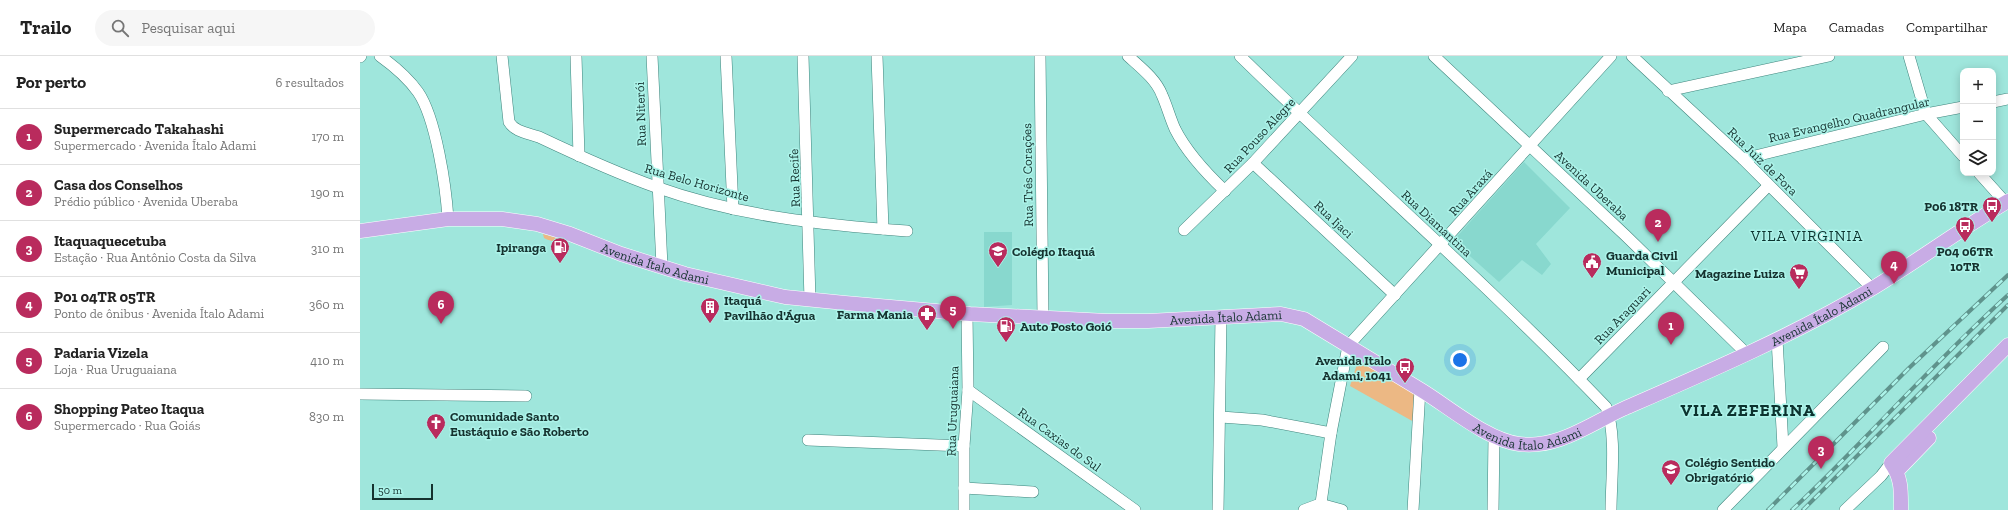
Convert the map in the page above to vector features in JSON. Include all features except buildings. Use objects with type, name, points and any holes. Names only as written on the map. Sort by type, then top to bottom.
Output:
[{"type":"main road","name":"Avenida Ítalo Adami","points":[[360,231],[448,219],[502,219],[537,224],[570,234],[622,254],[730,285],[785,297],[810,300],[967,314],[1148,322],[1274,314],[1296,316],[1304,319],[1494,437],[1518,444],[1545,444],[1571,435],[1609,415],[1777,339],[1872,288],[2007,202]]},
{"type":"main road","points":[[1894,467],[2008,345]]},
{"type":"main road","points":[[1894,467],[2008,359]]},
{"type":"main road","points":[[1894,467],[1900,481],[1900,510]]},
{"type":"street","points":[[380,56],[410,83],[423,100],[442,170],[448,219]]},
{"type":"street","name":"Rua Belo Horizonte","points":[[502,56],[507,113],[512,126],[579,156],[657,188],[733,209],[809,223],[907,231]]},
{"type":"street","points":[[576,56],[579,156]]},
{"type":"street","name":"Rua Niterói","points":[[652,56],[657,188],[662,266]]},
{"type":"street","points":[[726,56],[733,209]]},
{"type":"street","name":"Rua Recife","points":[[803,56],[809,223],[810,300]]},
{"type":"street","points":[[877,56],[883,229]]},
{"type":"street","name":"Rua Três Corações","points":[[1040,56],[1043,318]]},
{"type":"street","points":[[1128,56],[1156,85],[1162,94],[1175,130],[1203,169],[1224,191]]},
{"type":"street","name":"Rua Diamantina","points":[[1240,56],[1298,113],[1441,245],[1579,379],[1606,407],[1609,415]]},
{"type":"street","name":"Rua Pouso Alegre","points":[[1184,230],[1253,163],[1352,56]]},
{"type":"street","name":"Avenida Uberaba","points":[[1434,56],[1746,353]]},
{"type":"street","name":"Rua Araxá","points":[[1348,346],[1611,56]]},
{"type":"street","name":"Rua Juiz de Fora","points":[[1632,56],[1742,159],[1872,288]]},
{"type":"street","points":[[1668,91],[1829,56]]},
{"type":"street","points":[[1909,56],[1926,114],[1960,153]]},
{"type":"street","points":[[1996,101],[2008,99]]},
{"type":"street","name":"Rua Evangelho Quadrangular","points":[[1742,159],[1926,114],[1960,108]]},
{"type":"street","name":"Rua Ijaci","points":[[1253,163],[1395,295]]},
{"type":"street","points":[[1982,176],[2007,202]]},
{"type":"street","name":"Rua Araguari","points":[[1579,379],[1768,186]]},
{"type":"street","name":"Rua Uruguaiana","points":[[964,510],[964,446],[968,390],[967,314]]},
{"type":"street","points":[[1218,510],[1221,417],[1221,317]]},
{"type":"street","points":[[1777,339],[1783,447]]},
{"type":"street","points":[[1320,507],[1331,433],[1348,346]]},
{"type":"street","points":[[1722,510],[1882,347]]},
{"type":"street","name":"Rua Caxias do Sul","points":[[968,390],[1135,510]]},
{"type":"street","points":[[1413,510],[1420,390]]},
{"type":"street","points":[[360,394],[526,396]]},
{"type":"street","points":[[1609,415],[1612,437],[1611,510]]},
{"type":"street","points":[[1221,417],[1262,420],[1331,433]]},
{"type":"street","points":[[1492,510],[1494,437]]},
{"type":"street","points":[[808,440],[964,446]]},
{"type":"street","points":[[1845,510],[1881,476],[1894,467]]},
{"type":"street","points":[[964,488],[1033,492]]},
{"type":"street","points":[[1304,510],[1320,507],[1342,510]]},
{"type":"shaded area","points":[[1524,162],[1570,208],[1536,244],[1551,264],[1542,275],[1522,260],[1499,282],[1453,241]]},
{"type":"shaded area","name":"Colégio Itaquá","points":[[984,232],[1012,232],[1012,305],[984,307]]},
{"type":"shaded area","points":[[543,234],[568,241],[559,242],[550,240],[544,238]]},
{"type":"shaded area","points":[[1359,358],[1416,391],[1414,422],[1350,386]]},
{"type":"railway","points":[[1768,510],[1909,368],[2008,275]]},
{"type":"railway","points":[[1792,510],[1953,347],[2008,295]]},
{"type":"railway","points":[[1803,510],[2008,305]]},
{"type":"place","name":"P06 18TR","points":[[1992,223]]},
{"type":"place","name":"Casa dos Conselhos","points":[[1658,242]]},
{"type":"place","name":"P04 06TR 10TR","points":[[1965,243]]},
{"type":"place","name":"Ipiranga","points":[[560,264]]},
{"type":"place","name":"Colégio Itaquá","points":[[998,268]]},
{"type":"place","name":"Guarda Civil Municipal","points":[[1592,279]]},
{"type":"place","name":"P01 04TR 05TR","points":[[1894,284]]},
{"type":"place","name":"Magazine Luiza","points":[[1799,290]]},
{"type":"place","name":"Shopping Pateo Itaqua","points":[[441,324]]},
{"type":"place","name":"Itaquá Pavilhão d'Água","points":[[710,324]]},
{"type":"place","name":"Padaria Vizela","points":[[953,329]]},
{"type":"place","name":"Farma Mania","points":[[927,331]]},
{"type":"place","name":"Auto Posto Goió","points":[[1006,343]]},
{"type":"place","name":"Supermercado Takahashi","points":[[1671,345]]},
{"type":"place","name":"Avenida Italo Adami, 1041","points":[[1405,384]]},
{"type":"place","name":"Comunidade Santo Eustáquio e São Roberto","points":[[436,440]]},
{"type":"place","name":"Itaquaquecetuba","points":[[1821,469]]},
{"type":"place","name":"Colégio Sentido Obrigatório","points":[[1671,486]]},
{"type":"district","name":"VILA VIRGINIA","points":[[1807,236]]},
{"type":"district","name":"VILA ZEFERINA","points":[[1748,410]]}]
